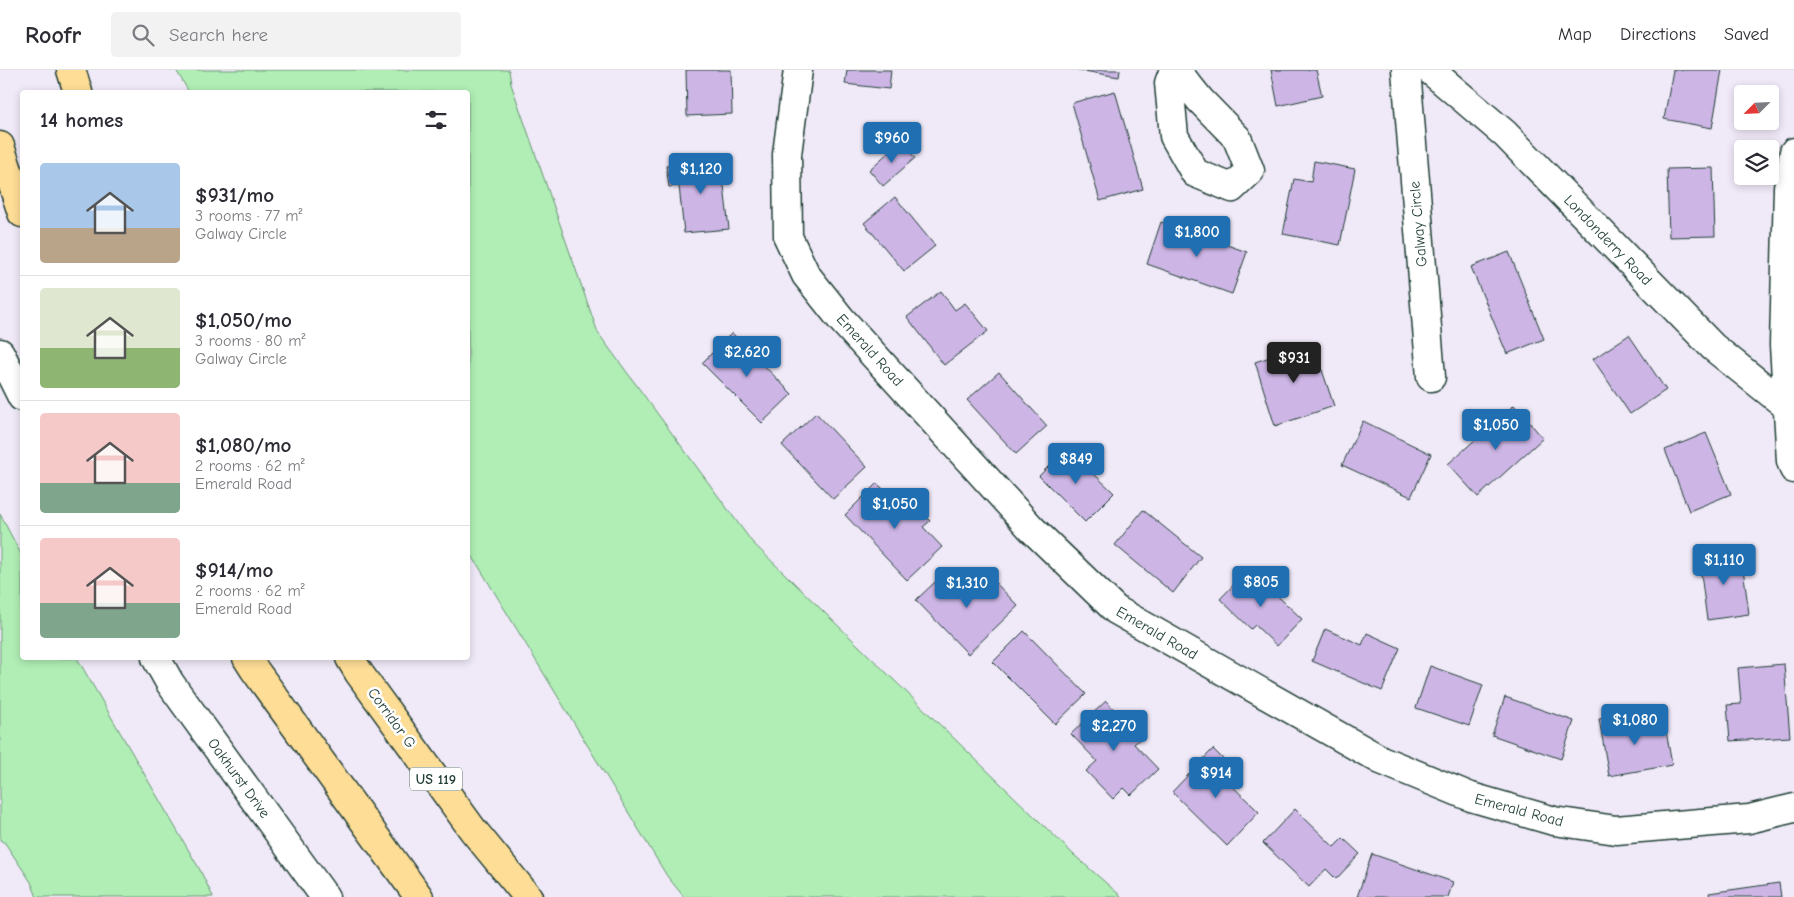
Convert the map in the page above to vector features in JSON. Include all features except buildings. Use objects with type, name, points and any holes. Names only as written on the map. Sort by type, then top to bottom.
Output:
[{"type":"highway","points":[[71,70],[77,90]]},
{"type":"highway","points":[[0,146],[20,207]]},
{"type":"highway","points":[[248,660],[419,897]]},
{"type":"highway","name":"Corridor G","points":[[351,660],[473,830],[528,897]]},
{"type":"street","name":"Emerald Road","points":[[798,70],[787,154],[788,237],[806,275],[841,319],[1031,528],[1116,610],[1381,760],[1471,797],[1554,821],[1616,830],[1749,819],[1794,808]]},
{"type":"street","name":"Galway Circle","points":[[1406,70],[1431,377]]},
{"type":"street","name":"Londonderry Road","points":[[1430,70],[1505,134],[1713,347],[1788,407]]},
{"type":"street","points":[[1794,152],[1788,187],[1784,345],[1794,468]]},
{"type":"street","points":[[0,354],[20,393]]},
{"type":"street","name":"Oakhurst Drive","points":[[157,660],[170,683],[325,897]]},
{"type":"green space","points":[[176,70],[509,70],[511,84],[598,333],[752,542],[1074,855],[1122,897],[684,897],[667,876],[470,552],[470,90],[188,90]]},
{"type":"green space","points":[[0,514],[20,552],[20,660],[78,660],[200,870],[213,897],[37,897],[31,882],[5,843],[0,840]]}]
